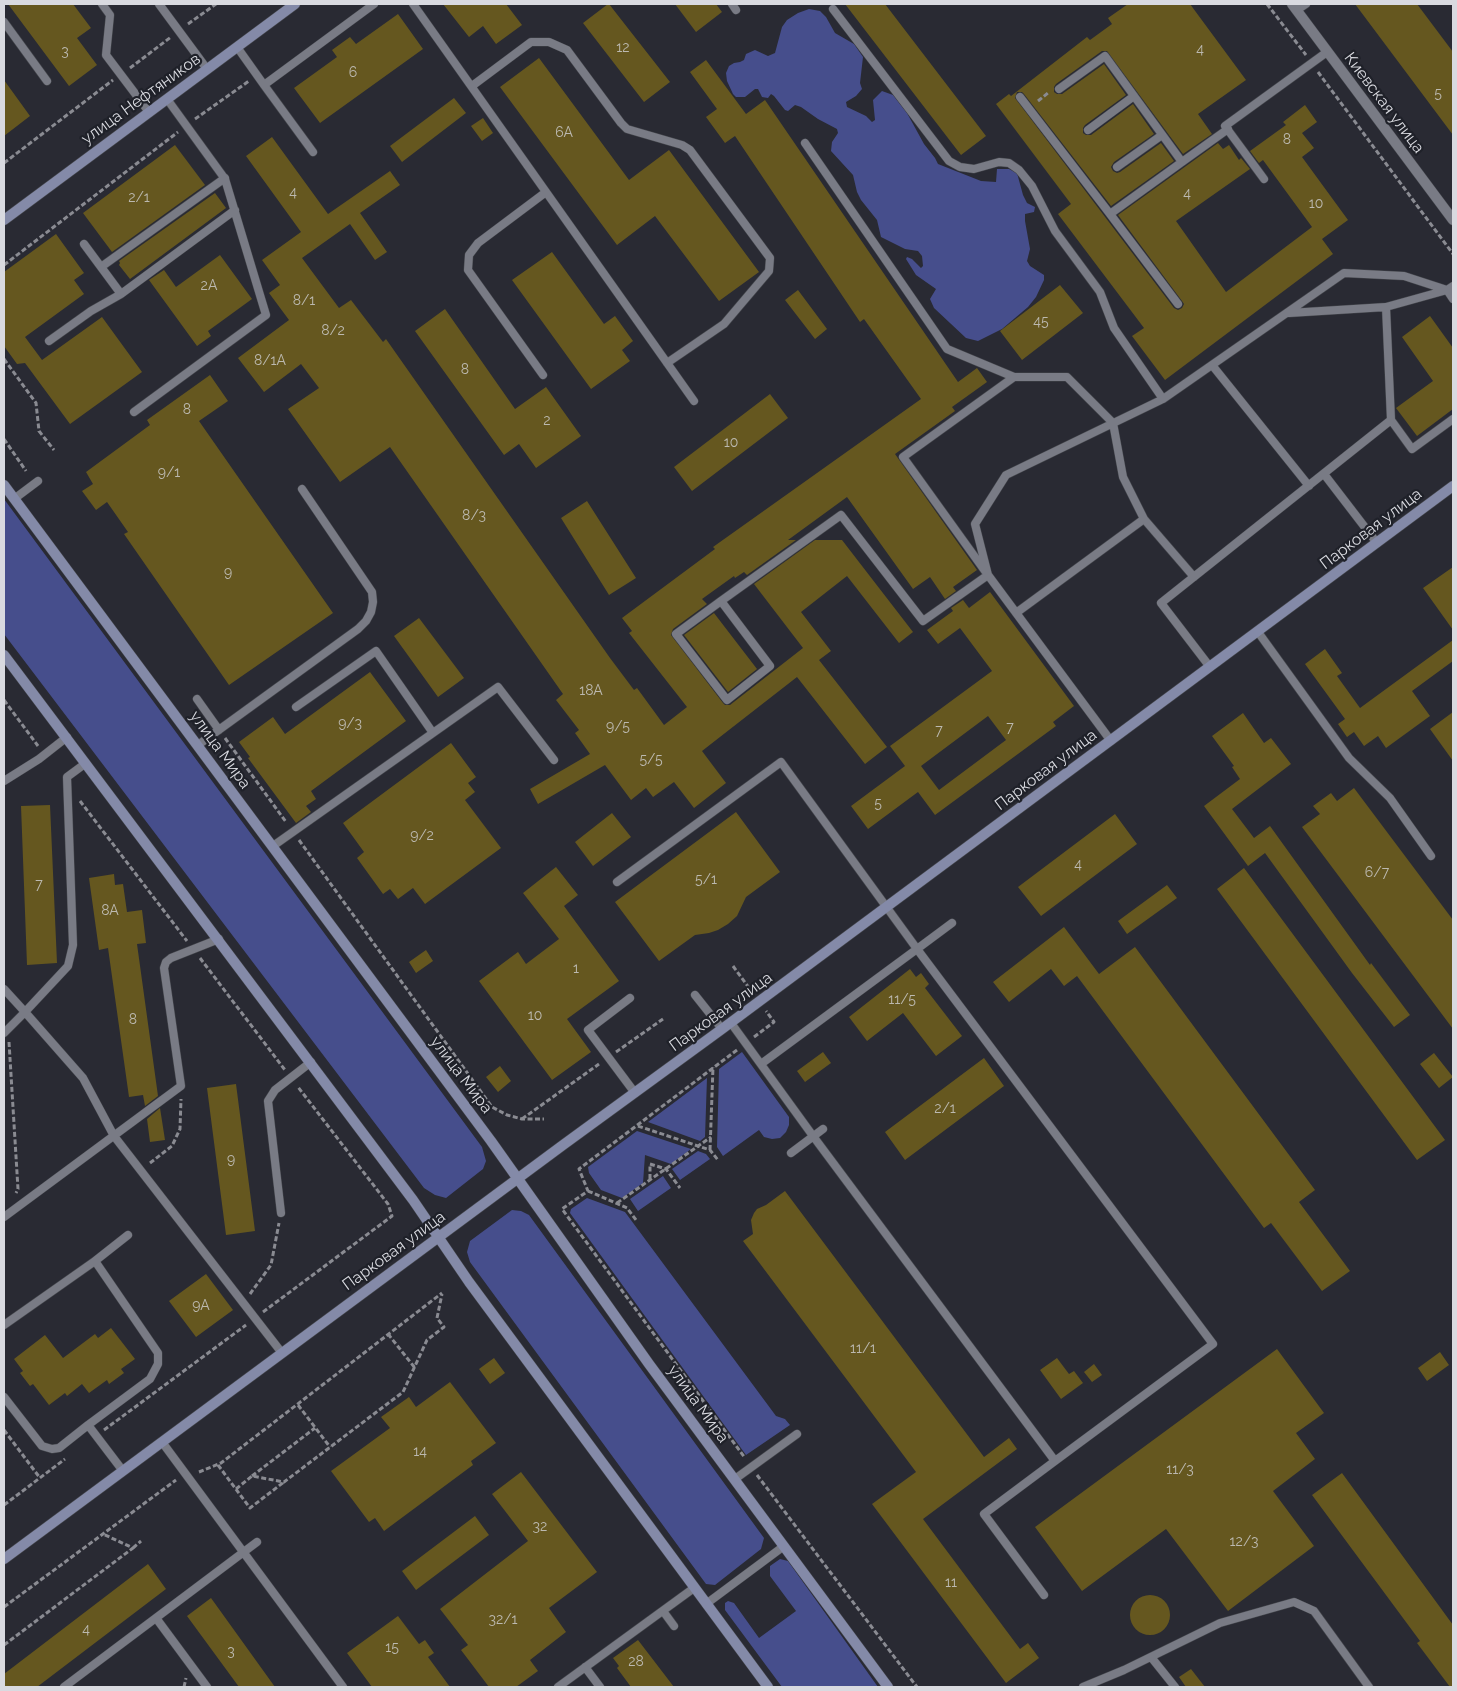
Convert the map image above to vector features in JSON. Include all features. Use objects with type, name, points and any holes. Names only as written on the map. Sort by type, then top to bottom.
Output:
[{"type":"main road","name":"улица Нефтяников","points":[[4,220],[296,4]]},
{"type":"main road","name":"улица Мира","points":[[4,485],[480,1126],[649,1364],[888,1687]]},
{"type":"main road","name":"Парковая улица","points":[[4,1559],[731,1023],[1453,486]]},
{"type":"main road","points":[[4,655],[311,1062],[413,1200],[468,1282],[768,1687]]},
{"type":"street","name":"Киевская улица","points":[[1294,7],[1453,220]]},
{"type":"lane","points":[[102,4],[110,15],[106,55],[149,112]]},
{"type":"lane","points":[[159,4],[208,69]]},
{"type":"lane","points":[[264,85],[374,4]]},
{"type":"lane","points":[[413,4],[694,401]]},
{"type":"lane","points":[[1294,7],[1306,4]]},
{"type":"lane","points":[[833,9],[949,161],[960,167],[974,169],[999,162],[1009,163],[1019,170],[1032,186],[1055,231],[1100,292],[1114,328],[1164,399]]},
{"type":"lane","points":[[4,22],[47,81]]},
{"type":"lane","points":[[472,86],[531,42],[549,42],[566,50],[627,129],[682,145],[690,150],[770,258],[769,271],[724,324],[667,363]]},
{"type":"lane","points":[[237,47],[313,152]]},
{"type":"lane","points":[[1264,179],[1225,126],[1328,52]]},
{"type":"lane","points":[[1059,90],[1105,56],[1182,162]]},
{"type":"lane","points":[[1088,130],[1134,96]]},
{"type":"lane","points":[[1020,97],[1178,304]]},
{"type":"lane","points":[[134,412],[266,315],[225,178],[167,99]]},
{"type":"lane","points":[[1110,214],[1228,129]]},
{"type":"lane","points":[[1117,168],[1162,135]]},
{"type":"lane","points":[[805,143],[947,349],[1014,377],[1067,377],[1113,424],[1122,477],[1144,520],[1194,577]]},
{"type":"lane","points":[[102,267],[225,178]]},
{"type":"lane","points":[[544,375],[468,270],[469,255],[478,243],[546,192]]},
{"type":"lane","points":[[49,341],[91,311],[122,294],[235,210]]},
{"type":"lane","points":[[84,244],[122,294]]},
{"type":"lane","points":[[988,575],[975,524],[1006,475],[1164,399],[1344,273],[1404,276],[1450,288]]},
{"type":"lane","points":[[1450,288],[1453,299]]},
{"type":"lane","points":[[1287,313],[1386,307],[1450,288]]},
{"type":"lane","points":[[1386,307],[1391,420],[1412,448],[1453,419]]},
{"type":"lane","points":[[1212,365],[1309,486]]},
{"type":"lane","points":[[1014,377],[903,457],[1111,741]]},
{"type":"lane","points":[[1210,667],[1161,603],[1391,420]]},
{"type":"lane","points":[[1324,474],[1377,543]]},
{"type":"lane","points":[[14,499],[38,481]]},
{"type":"lane","points":[[198,745],[358,629],[372,612],[372,592],[302,489]]},
{"type":"lane","points":[[721,602],[770,666],[727,700],[676,634],[841,515],[923,621],[988,575]]},
{"type":"lane","points":[[1016,613],[1144,520]]},
{"type":"lane","points":[[1258,632],[1349,758],[1390,798],[1431,856]]},
{"type":"lane","points":[[296,707],[376,650],[433,733]]},
{"type":"lane","points":[[273,846],[498,687],[554,760]]},
{"type":"lane","points":[[197,699],[219,730]]},
{"type":"lane","points":[[4,781],[39,759],[67,737]]},
{"type":"lane","points":[[617,882],[782,762],[917,949],[1213,1344],[984,1514],[1044,1596]]},
{"type":"lane","points":[[6,1031],[68,966],[73,945],[67,777],[86,763]]},
{"type":"lane","points":[[761,1064],[952,923]]},
{"type":"lane","points":[[5,1216],[181,1086],[164,968],[166,962],[171,958],[219,939]]},
{"type":"lane","points":[[4,989],[83,1078],[114,1136],[282,1353]]},
{"type":"lane","points":[[695,995],[722,1029]]},
{"type":"lane","points":[[630,998],[588,1030],[635,1093]]},
{"type":"lane","points":[[731,1023],[1055,1461]]},
{"type":"lane","points":[[281,1213],[268,1101],[275,1090],[311,1062]]},
{"type":"lane","points":[[791,1152],[823,1129]]},
{"type":"lane","points":[[4,1326],[95,1262],[128,1235]]},
{"type":"lane","points":[[4,1397],[42,1446],[52,1449],[59,1448],[150,1379],[158,1364],[158,1353],[95,1262]]},
{"type":"lane","points":[[88,1425],[123,1471]]},
{"type":"lane","points":[[735,1479],[796,1434]]},
{"type":"lane","points":[[162,1442],[343,1687]]},
{"type":"lane","points":[[196,1503],[203,1498]]},
{"type":"lane","points":[[64,1687],[257,1542]]},
{"type":"lane","points":[[706,1604],[784,1546]]},
{"type":"lane","points":[[558,1687],[694,1588]]},
{"type":"lane","points":[[1083,1687],[1151,1657],[1220,1623],[1294,1602],[1314,1611],[1369,1687]]},
{"type":"lane","points":[[663,1611],[674,1626]]},
{"type":"lane","points":[[156,1618],[207,1687]]},
{"type":"lane","points":[[1151,1657],[1175,1687]]},
{"type":"lane","points":[[585,1667],[600,1687]]},
{"type":"path","points":[[4,163],[216,4]]},
{"type":"path","points":[[1267,4],[1453,254]]},
{"type":"path","points":[[1029,108],[1050,92],[1059,90]]},
{"type":"path","points":[[4,359],[36,402],[39,431],[54,450]]},
{"type":"path","points":[[4,439],[26,471]]},
{"type":"path","points":[[219,730],[492,1107],[507,1115],[544,1119]]},
{"type":"path","points":[[636,1220],[626,1208],[588,1191],[580,1169],[774,1022],[734,966]]},
{"type":"path","points":[[522,1118],[663,1019]]},
{"type":"path","points":[[5,1216],[18,1189],[6,1031]]},
{"type":"path","points":[[710,1150],[713,1067]]},
{"type":"path","points":[[140,1170],[172,1146],[180,1129],[181,1086]]},
{"type":"path","points":[[638,1126],[710,1150],[718,1160]]},
{"type":"path","points":[[617,1204],[711,1137]]},
{"type":"path","points":[[650,1180],[650,1164],[666,1169],[680,1188]]},
{"type":"path","points":[[588,1191],[562,1210],[751,1467],[917,1687]]},
{"type":"path","points":[[243,1302],[271,1265],[281,1213]]},
{"type":"path","points":[[96,1436],[392,1216]]},
{"type":"path","points":[[4,1607],[175,1480],[218,1465],[442,1293],[437,1318],[444,1327],[427,1340],[403,1392],[250,1508],[218,1465]]},
{"type":"path","points":[[388,1334],[414,1368]]},
{"type":"path","points":[[298,1405],[330,1448]]},
{"type":"path","points":[[236,1489],[315,1428]]},
{"type":"path","points":[[4,1430],[40,1478]]},
{"type":"path","points":[[4,1505],[72,1454]]},
{"type":"path","points":[[252,1476],[284,1482]]},
{"type":"path","points":[[103,1534],[133,1548]]},
{"type":"path","points":[[4,1645],[141,1541]]},
{"type":"shaded area","points":[[809,9],[820,11],[826,17],[835,33],[854,44],[863,57],[860,83],[862,89],[856,96],[846,102],[847,107],[866,116],[872,122],[875,120],[873,100],[882,91],[893,95],[907,113],[924,144],[938,164],[981,181],[996,182],[997,169],[1009,169],[1017,173],[1027,203],[1035,207],[1034,212],[1025,214],[1030,249],[1027,261],[1030,266],[1044,275],[1044,280],[1036,297],[1028,307],[1002,329],[978,341],[966,338],[934,308],[930,299],[936,289],[916,275],[906,259],[907,257],[912,259],[921,268],[923,266],[922,256],[918,251],[905,249],[881,237],[877,220],[857,192],[853,175],[831,151],[832,142],[838,133],[837,129],[801,107],[795,105],[788,111],[785,110],[774,96],[771,94],[768,98],[762,97],[758,89],[755,89],[745,97],[736,97],[733,94],[727,81],[726,73],[729,66],[744,60],[746,54],[755,50],[768,56],[775,53],[782,27],[787,20]]},
{"type":"shaded area","points":[[4,499],[482,1147],[486,1161],[483,1169],[446,1198],[435,1195],[424,1188],[4,634]]},
{"type":"shaded area","points":[[742,1052],[789,1117],[789,1125],[786,1132],[780,1138],[764,1137],[759,1130],[723,1156],[717,1147],[719,1069]]},
{"type":"shaded area","points":[[707,1078],[705,1137],[700,1141],[648,1122]]},
{"type":"shaded area","points":[[637,1131],[691,1149],[671,1164],[645,1155],[643,1183],[622,1198],[601,1190],[589,1173],[588,1167]]},
{"type":"shaded area","points":[[698,1151],[706,1154],[710,1159],[680,1180],[672,1169]]},
{"type":"shaded area","points":[[663,1176],[671,1188],[638,1211],[630,1199]]},
{"type":"shaded area","points":[[587,1198],[625,1212],[776,1416],[785,1419],[790,1425],[746,1455],[570,1213],[571,1209]]},
{"type":"shaded area","points":[[512,1210],[521,1211],[529,1215],[764,1538],[761,1549],[715,1585],[706,1584],[470,1262],[467,1252],[470,1241]]},
{"type":"shaded area","points":[[780,1559],[788,1561],[878,1687],[782,1687],[725,1610],[725,1603],[728,1601],[734,1603],[759,1638],[796,1611],[770,1576],[770,1566]]},
{"type":"building","points":[[8,4],[73,4],[91,28],[77,38],[97,65],[69,86]]},
{"type":"building","points":[[443,4],[506,4],[522,25],[496,44],[483,26],[469,37]]},
{"type":"building","points":[[608,4],[670,82],[644,102],[583,23]]},
{"type":"building","points":[[675,4],[716,4],[722,12],[696,32]]},
{"type":"building","points":[[845,4],[885,4],[986,136],[961,155]]},
{"type":"building","points":[[1128,4],[1190,4],[1246,80],[1198,114],[1212,134],[1183,154],[1107,51],[1102,51],[1056,84],[1054,92],[1062,94],[1104,64],[1126,95],[1085,125],[1083,133],[1091,135],[1133,104],[1154,134],[1114,162],[1111,167],[1113,171],[1120,172],[1161,143],[1174,161],[1111,206],[1024,94],[1017,92],[1015,98],[1174,308],[1178,310],[1184,304],[1118,215],[1218,143],[1223,149],[1229,145],[1239,160],[1241,158],[1250,169],[1176,221],[1226,292],[1312,227],[1263,160],[1259,163],[1250,151],[1286,125],[1283,122],[1305,105],[1317,122],[1302,133],[1314,148],[1302,157],[1348,220],[1322,239],[1333,254],[1165,380],[1132,336],[1144,328],[1058,214],[1071,204],[996,104],[1009,94],[1011,96],[1087,37],[1090,40],[1112,24],[1108,18]]},
{"type":"building","points":[[1355,4],[1417,4],[1453,52],[1453,135]]},
{"type":"building","points":[[398,14],[423,49],[320,123],[294,88],[337,57],[332,50],[350,37],[356,44]]},
{"type":"building","points":[[539,58],[629,180],[669,150],[759,272],[719,301],[655,216],[617,245],[500,87]]},
{"type":"building","points":[[706,60],[746,114],[765,100],[958,382],[977,368],[987,382],[952,407],[955,411],[895,454],[977,570],[953,587],[956,591],[945,599],[930,577],[913,589],[847,497],[788,540],[796,540],[747,575],[744,572],[735,578],[734,576],[702,599],[707,604],[673,629],[671,635],[723,703],[730,705],[803,648],[754,584],[815,540],[842,540],[913,632],[899,643],[847,576],[801,612],[831,651],[819,660],[887,747],[865,764],[797,677],[702,751],[726,783],[694,808],[674,782],[653,797],[646,788],[631,800],[605,765],[538,804],[530,789],[590,754],[575,733],[579,730],[556,700],[563,694],[390,447],[340,482],[288,409],[319,388],[301,364],[264,392],[238,358],[289,320],[269,293],[280,285],[262,260],[301,232],[246,156],[272,137],[328,214],[390,171],[400,185],[360,213],[387,252],[375,260],[350,224],[302,258],[339,308],[351,300],[383,342],[386,339],[610,658],[634,690],[637,688],[664,725],[687,707],[629,633],[632,631],[622,618],[715,549],[713,547],[921,399],[864,319],[860,322],[735,136],[725,143],[706,117],[717,109],[690,72]]},
{"type":"building","points":[[4,80],[30,116],[4,136]]},
{"type":"building","points":[[454,98],[466,113],[402,162],[390,146]]},
{"type":"building","points":[[483,118],[493,133],[482,141],[471,126]]},
{"type":"building","points":[[175,145],[205,185],[112,252],[83,213]]},
{"type":"building","points":[[215,193],[226,208],[130,279],[119,265],[119,261]]},
{"type":"building","points":[[56,234],[84,273],[74,280],[84,294],[25,337],[42,360],[102,317],[142,372],[70,424],[25,363],[17,364],[4,346],[4,272]]},
{"type":"building","points":[[552,252],[604,324],[615,316],[633,341],[622,350],[630,361],[591,389],[512,280]]},
{"type":"building","points":[[220,255],[252,299],[208,331],[211,336],[197,346],[149,280],[164,270],[176,287]]},
{"type":"building","points":[[1060,285],[1083,313],[1022,360],[1000,331]]},
{"type":"building","points":[[798,290],[827,329],[815,339],[785,300]]},
{"type":"building","points":[[445,309],[515,409],[546,387],[581,436],[536,468],[519,444],[504,455],[415,331]]},
{"type":"building","points":[[1430,316],[1453,348],[1453,409],[1417,436],[1396,408],[1433,381],[1402,337]]},
{"type":"building","points":[[210,375],[228,401],[199,421],[333,613],[229,685],[124,534],[128,532],[107,502],[96,510],[82,491],[93,484],[86,472],[150,425],[147,420]]},
{"type":"building","points":[[770,394],[788,418],[692,491],[674,467]]},
{"type":"building","points":[[587,501],[636,578],[609,595],[561,518]]},
{"type":"building","points":[[1453,567],[1453,630],[1423,588]]},
{"type":"building","points":[[990,592],[1074,706],[1053,722],[1056,726],[935,815],[918,792],[868,829],[851,806],[905,766],[890,746],[992,671],[960,628],[938,644],[927,630],[953,611],[951,608],[963,600],[969,608]],"holes":[[[988,716],[1006,740],[939,790],[921,766]]]},
{"type":"building","points":[[714,613],[757,669],[728,692],[684,635]]},
{"type":"building","points":[[419,618],[464,678],[438,697],[394,636]]},
{"type":"building","points":[[1453,640],[1453,661],[1412,691],[1430,716],[1386,748],[1378,736],[1364,746],[1354,732],[1347,737],[1338,724],[1345,719],[1305,664],[1325,649],[1342,673],[1337,676],[1360,708]]},
{"type":"building","points":[[370,672],[406,721],[311,791],[316,799],[306,806],[311,812],[296,823],[248,758],[250,757],[239,742],[273,717],[285,734]]},
{"type":"building","points":[[1453,712],[1453,761],[1430,729]]},
{"type":"building","points":[[1243,713],[1264,743],[1271,738],[1291,764],[1232,809],[1254,838],[1270,826],[1370,965],[1371,963],[1410,1015],[1394,1027],[1352,973],[1265,853],[1248,866],[1204,806],[1240,779],[1232,767],[1234,766],[1212,736]]},
{"type":"building","points":[[451,743],[476,777],[468,783],[475,792],[465,800],[501,848],[425,904],[413,888],[398,899],[390,889],[383,894],[357,858],[364,852],[343,823]]},
{"type":"building","points":[[1354,788],[1453,920],[1453,1029],[1302,827],[1320,814],[1313,806],[1331,793],[1337,801]]},
{"type":"building","points":[[50,805],[57,963],[27,965],[21,806]]},
{"type":"building","points":[[736,812],[780,872],[746,897],[737,916],[728,924],[709,933],[695,935],[659,961],[615,902]]},
{"type":"building","points":[[612,813],[631,837],[593,866],[575,842]]},
{"type":"building","points":[[1115,814],[1137,844],[1041,916],[1018,887]]},
{"type":"building","points":[[556,867],[578,895],[564,906],[619,981],[567,1019],[591,1052],[552,1080],[479,981],[518,952],[526,964],[559,939],[523,893]]},
{"type":"building","points":[[1244,868],[1445,1140],[1417,1160],[1217,889]]},
{"type":"building","points":[[114,874],[115,885],[123,884],[127,912],[142,910],[146,943],[137,944],[158,1096],[145,1106],[143,1095],[129,1097],[108,948],[99,950],[89,878]]},
{"type":"building","points":[[1167,885],[1177,898],[1127,934],[1118,921]]},
{"type":"building","points":[[1064,927],[1099,974],[1135,947],[1315,1190],[1299,1202],[1350,1271],[1322,1291],[1271,1223],[1264,1228],[1077,976],[1064,986],[1051,969],[1009,1002],[993,982]]},
{"type":"building","points":[[426,950],[433,961],[416,973],[409,962]]},
{"type":"building","points":[[910,969],[916,977],[921,973],[929,984],[925,988],[962,1036],[936,1056],[903,1013],[867,1041],[849,1017]]},
{"type":"building","points":[[823,1052],[831,1063],[805,1082],[797,1071]]},
{"type":"building","points":[[1434,1053],[1453,1077],[1439,1088],[1420,1064]]},
{"type":"building","points":[[984,1058],[1004,1086],[905,1160],[885,1132]]},
{"type":"building","points":[[500,1066],[511,1081],[498,1092],[486,1077]]},
{"type":"building","points":[[236,1084],[255,1231],[226,1235],[207,1088]]},
{"type":"building","points":[[160,1108],[165,1140],[150,1142],[147,1119]]},
{"type":"building","points":[[785,1191],[984,1457],[1009,1438],[1017,1449],[923,1519],[1020,1649],[1028,1643],[1039,1658],[1006,1683],[872,1504],[916,1472],[743,1241],[753,1234],[751,1220],[757,1209],[766,1205]]},
{"type":"building","points":[[206,1274],[233,1310],[196,1337],[169,1301]]},
{"type":"building","points":[[111,1328],[135,1359],[121,1369],[124,1373],[109,1384],[107,1380],[89,1393],[82,1384],[67,1396],[65,1393],[49,1405],[33,1384],[30,1386],[20,1373],[23,1371],[14,1359],[45,1335],[63,1358],[95,1334],[98,1338]]},
{"type":"building","points":[[1277,1349],[1324,1413],[1296,1433],[1315,1459],[1273,1491],[1314,1546],[1228,1611],[1166,1529],[1082,1591],[1035,1527]]},
{"type":"building","points":[[1440,1352],[1449,1365],[1427,1381],[1418,1368]]},
{"type":"building","points":[[494,1358],[505,1373],[490,1384],[479,1369]]},
{"type":"building","points":[[1057,1358],[1069,1374],[1074,1371],[1083,1383],[1061,1399],[1040,1370]]},
{"type":"building","points":[[1094,1364],[1102,1375],[1092,1382],[1084,1372]]},
{"type":"building","points":[[450,1382],[496,1443],[471,1461],[473,1465],[384,1531],[375,1518],[369,1522],[331,1471],[390,1428],[381,1417],[409,1397],[416,1407]]},
{"type":"building","points":[[521,1472],[597,1572],[549,1608],[566,1632],[530,1660],[538,1671],[516,1687],[489,1687],[461,1650],[468,1645],[440,1609],[528,1541],[492,1494]]},
{"type":"building","points":[[1342,1473],[1453,1625],[1453,1687],[1450,1687],[1417,1643],[1420,1641],[1312,1495]]},
{"type":"building","points":[[475,1516],[489,1535],[416,1590],[402,1571]]},
{"type":"building","points":[[148,1564],[166,1589],[37,1687],[4,1687],[4,1674]]},
{"type":"building","points":[[1154,1595],[1161,1598],[1167,1604],[1170,1615],[1169,1623],[1161,1632],[1154,1635],[1146,1635],[1139,1632],[1131,1623],[1130,1611],[1133,1604],[1142,1596]]},
{"type":"building","points":[[211,1598],[275,1687],[239,1687],[187,1616]]},
{"type":"building","points":[[398,1616],[419,1644],[425,1640],[434,1653],[428,1657],[450,1687],[372,1687],[347,1653]]},
{"type":"building","points":[[638,1640],[674,1687],[631,1687],[617,1668],[619,1666],[613,1658]]},
{"type":"building","points":[[1191,1669],[1205,1687],[1186,1687],[1179,1677]]}]
